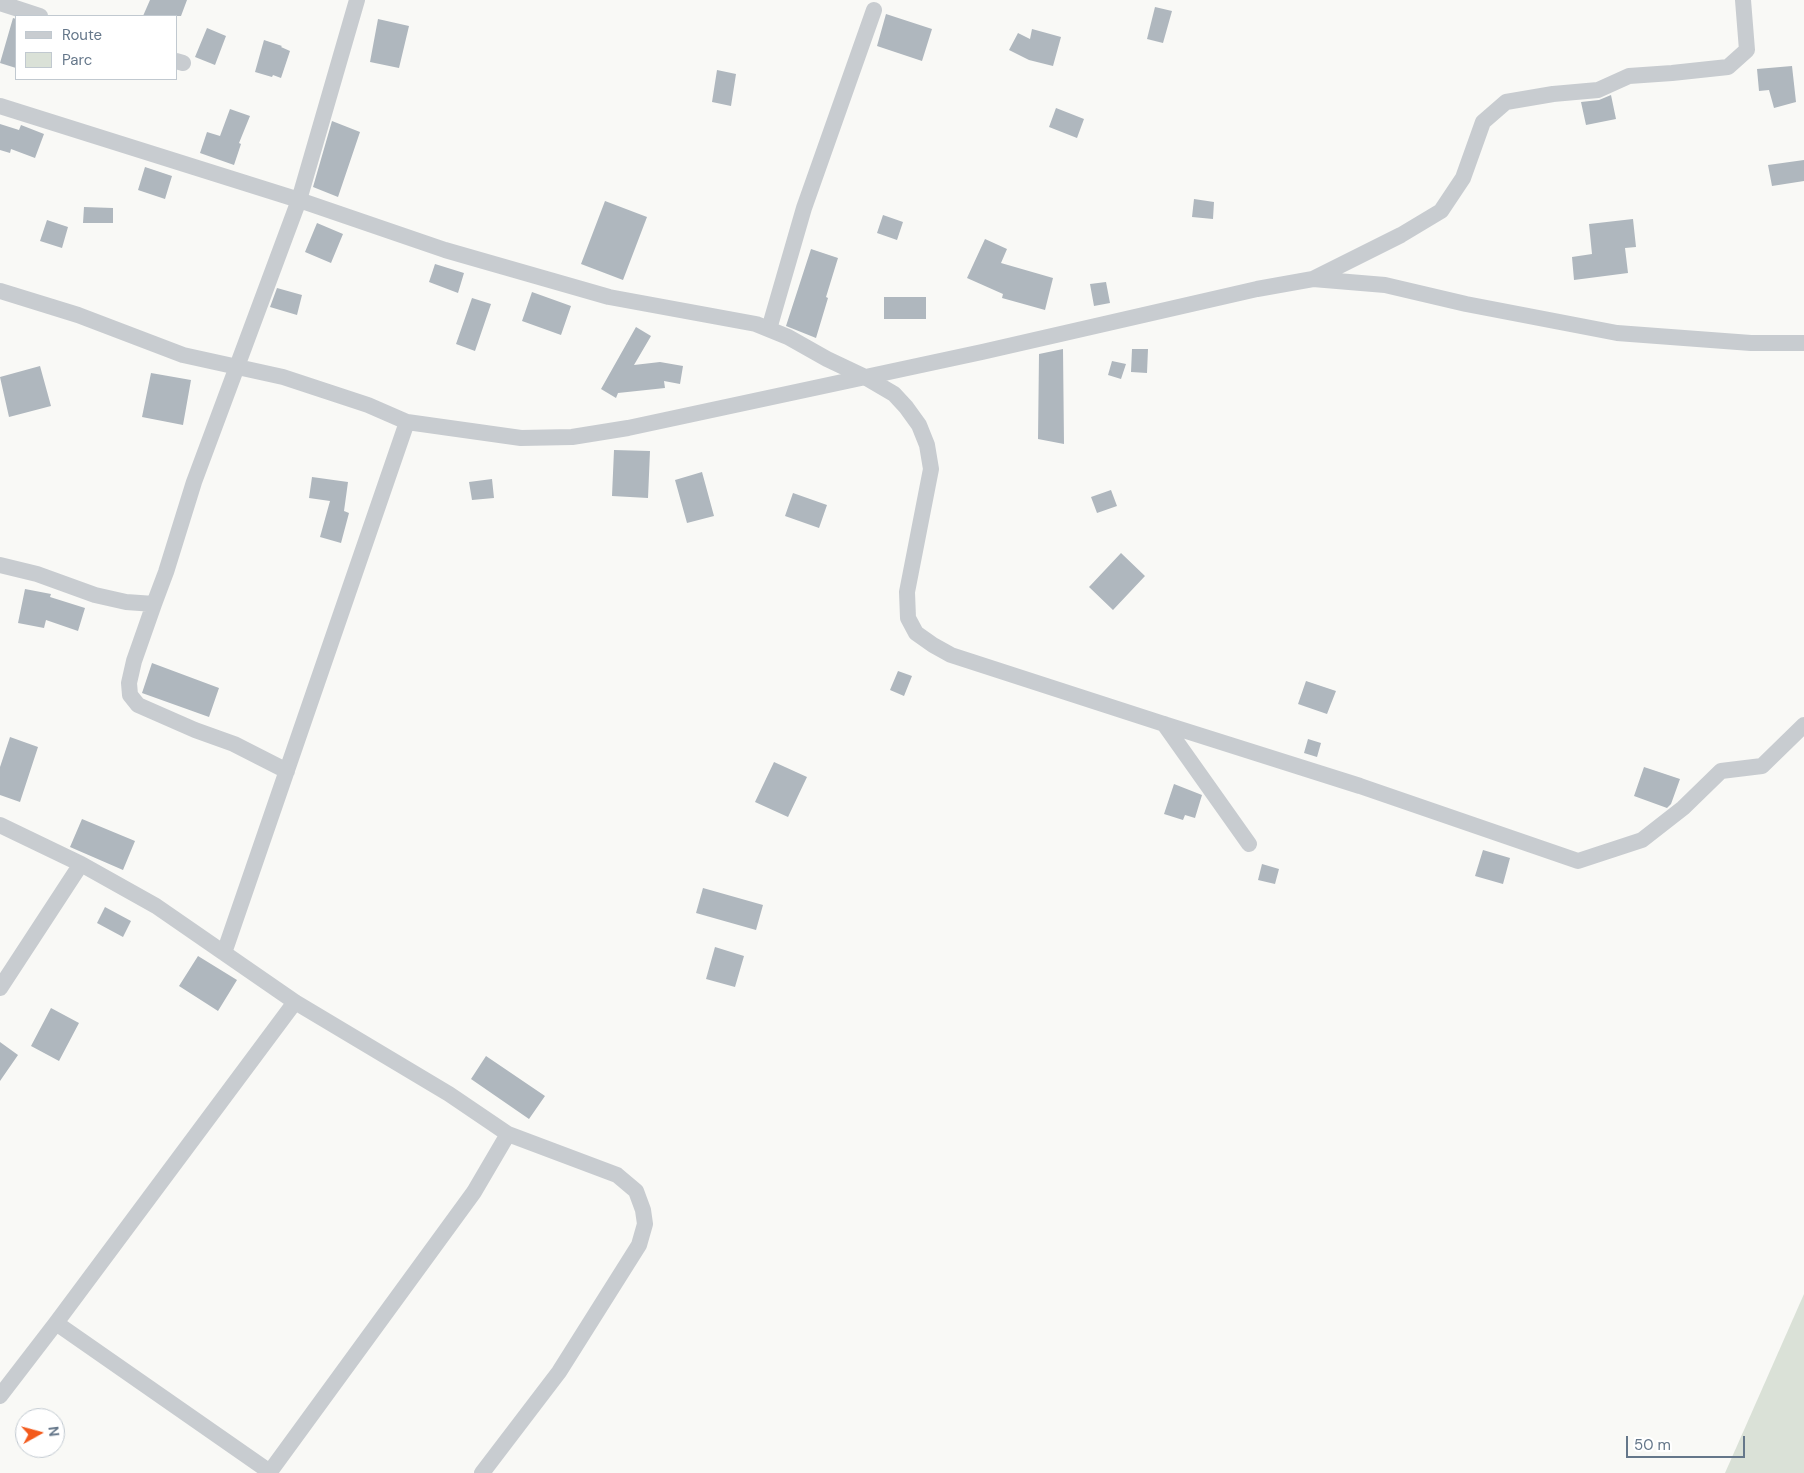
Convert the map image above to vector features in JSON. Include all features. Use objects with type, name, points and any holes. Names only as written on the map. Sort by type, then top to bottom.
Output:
[{"type":"street","points":[[287,771],[234,744],[195,730],[138,705],[130,695],[129,683],[134,660],[166,572],[194,482],[299,200],[357,0]]},
{"type":"street","points":[[0,290],[78,315],[183,355],[292,380],[368,405],[408,422],[521,438],[572,437],[628,428],[1313,279],[1401,235],[1441,211],[1463,178],[1483,122],[1506,102],[1553,94],[1598,90],[1629,76],[1728,67],[1747,50],[1743,0]]},
{"type":"street","points":[[0,3],[37,15]]},
{"type":"street","points":[[769,329],[804,208],[874,10]]},
{"type":"street","points":[[0,106],[299,200],[445,250],[610,296],[756,324],[788,337],[827,360],[865,377],[894,394],[906,407],[919,425],[927,445],[931,469],[907,592],[908,618],[916,633],[951,655],[1360,786],[1578,861],[1642,840],[1683,808],[1721,771],[1762,766],[1804,725]]},
{"type":"street","points":[[1313,279],[1385,285],[1466,304],[1617,333],[1751,343],[1804,344]]},
{"type":"street","points":[[224,953],[408,422]]},
{"type":"street","points":[[0,565],[37,574],[94,595],[126,602],[154,604]]},
{"type":"street","points":[[1164,724],[1250,844]]},
{"type":"street","points":[[0,824],[81,864],[156,906],[295,1002],[449,1094],[508,1134],[617,1175],[636,1191],[646,1224],[639,1245],[559,1372],[482,1473]]},
{"type":"street","points":[[0,988],[81,864]]},
{"type":"street","points":[[0,1396],[295,1002]]},
{"type":"street","points":[[56,1323],[269,1472],[474,1192],[508,1134]]},
{"type":"green space","points":[[1804,1294],[1804,1473],[1725,1473]]},
{"type":"building","points":[[150,0],[187,0],[181,16],[143,15]]},
{"type":"building","points":[[1155,7],[1172,11],[1163,43],[1147,39]]},
{"type":"building","points":[[886,14],[932,29],[922,61],[877,46]]},
{"type":"building","points":[[13,18],[15,19],[15,68],[0,63]]},
{"type":"building","points":[[378,19],[409,26],[399,68],[370,62]]},
{"type":"building","points":[[207,28],[226,36],[215,65],[195,57]]},
{"type":"building","points":[[1032,29],[1061,37],[1053,66],[1029,60],[1009,50],[1018,33],[1030,39]]},
{"type":"building","points":[[264,40],[290,51],[281,78],[255,72]]},
{"type":"building","points":[[1792,66],[1796,102],[1774,108],[1769,90],[1759,91],[1757,69]]},
{"type":"building","points":[[717,70],[736,74],[731,106],[712,102]]},
{"type":"building","points":[[1611,95],[1616,119],[1586,125],[1581,102],[1599,100]]},
{"type":"building","points":[[1056,108],[1084,119],[1077,138],[1049,127]]},
{"type":"building","points":[[230,109],[250,116],[239,143],[241,144],[234,165],[200,153],[207,132],[220,136]]},
{"type":"building","points":[[332,121],[360,132],[338,197],[313,187]]},
{"type":"building","points":[[0,124],[19,130],[21,125],[44,134],[35,158],[11,149],[10,153],[0,150]]},
{"type":"building","points":[[1804,160],[1804,181],[1772,186],[1768,165]]},
{"type":"building","points":[[145,167],[172,176],[165,199],[138,190]]},
{"type":"building","points":[[1194,199],[1214,202],[1213,219],[1192,217]]},
{"type":"building","points":[[605,201],[647,217],[623,280],[581,264]]},
{"type":"building","points":[[84,207],[113,208],[113,223],[83,223]]},
{"type":"building","points":[[883,215],[903,222],[897,240],[877,233]]},
{"type":"building","points":[[1633,219],[1636,247],[1625,248],[1628,273],[1574,280],[1572,257],[1592,254],[1589,224]]},
{"type":"building","points":[[47,220],[68,227],[62,248],[40,241]]},
{"type":"building","points":[[317,223],[343,234],[331,263],[305,252]]},
{"type":"building","points":[[985,239],[1007,249],[1001,263],[1053,278],[1045,310],[1002,298],[1003,294],[967,278]]},
{"type":"building","points":[[811,249],[838,258],[816,338],[786,326]]},
{"type":"building","points":[[435,264],[464,273],[458,293],[429,282]]},
{"type":"building","points":[[1106,282],[1110,303],[1094,306],[1090,284]]},
{"type":"building","points":[[277,288],[302,295],[297,315],[270,307]]},
{"type":"building","points":[[532,292],[571,306],[561,335],[522,321]]},
{"type":"building","points":[[884,297],[926,297],[926,319],[884,319]]},
{"type":"building","points":[[472,298],[491,304],[475,351],[456,344]]},
{"type":"building","points":[[636,327],[651,336],[634,365],[660,362],[683,366],[680,384],[664,381],[665,388],[618,393],[616,398],[601,389]]},
{"type":"building","points":[[1063,349],[1064,444],[1038,439],[1039,354]]},
{"type":"building","points":[[1132,349],[1148,349],[1147,373],[1131,372]]},
{"type":"building","points":[[1112,361],[1126,364],[1121,379],[1108,375]]},
{"type":"building","points":[[40,366],[51,406],[9,417],[0,377]]},
{"type":"building","points":[[151,373],[191,380],[183,425],[142,417]]},
{"type":"building","points":[[614,450],[650,451],[648,498],[612,496]]},
{"type":"building","points":[[702,472],[714,516],[687,523],[675,480]]},
{"type":"building","points":[[312,477],[348,482],[344,511],[349,513],[341,543],[320,537],[330,501],[309,498]]},
{"type":"building","points":[[492,479],[494,498],[472,500],[469,482]]},
{"type":"building","points":[[1111,490],[1117,506],[1097,513],[1091,497]]},
{"type":"building","points":[[793,493],[827,505],[819,528],[785,516]]},
{"type":"building","points":[[1121,553],[1145,576],[1113,610],[1089,587]]},
{"type":"building","points":[[25,589],[51,594],[50,597],[85,608],[78,631],[46,620],[44,628],[18,623]]},
{"type":"building","points":[[152,663],[219,688],[209,717],[142,693]]},
{"type":"building","points":[[898,671],[912,676],[904,696],[890,690]]},
{"type":"building","points":[[1306,681],[1336,691],[1327,714],[1298,704]]},
{"type":"building","points":[[10,737],[38,747],[20,802],[0,795],[0,767]]},
{"type":"building","points":[[1308,739],[1321,743],[1317,757],[1304,753]]},
{"type":"building","points":[[774,762],[807,777],[788,817],[755,802]]},
{"type":"building","points":[[1644,767],[1680,779],[1671,804],[1667,808],[1634,796]]},
{"type":"building","points":[[1174,784],[1202,795],[1195,818],[1185,815],[1183,820],[1164,814]]},
{"type":"building","points":[[82,819],[135,841],[123,870],[70,847]]},
{"type":"building","points":[[1483,850],[1510,858],[1503,884],[1475,876]]},
{"type":"building","points":[[1262,864],[1279,869],[1275,884],[1258,880]]},
{"type":"building","points":[[703,888],[763,905],[756,930],[696,913]]},
{"type":"building","points":[[105,907],[131,921],[123,937],[97,923]]},
{"type":"building","points":[[715,947],[744,956],[735,987],[706,979]]},
{"type":"building","points":[[198,956],[237,980],[218,1011],[179,986]]},
{"type":"building","points":[[51,1008],[79,1023],[59,1061],[31,1046]]},
{"type":"building","points":[[0,1042],[18,1055],[0,1081]]},
{"type":"building","points":[[486,1056],[545,1096],[529,1119],[471,1079]]}]
